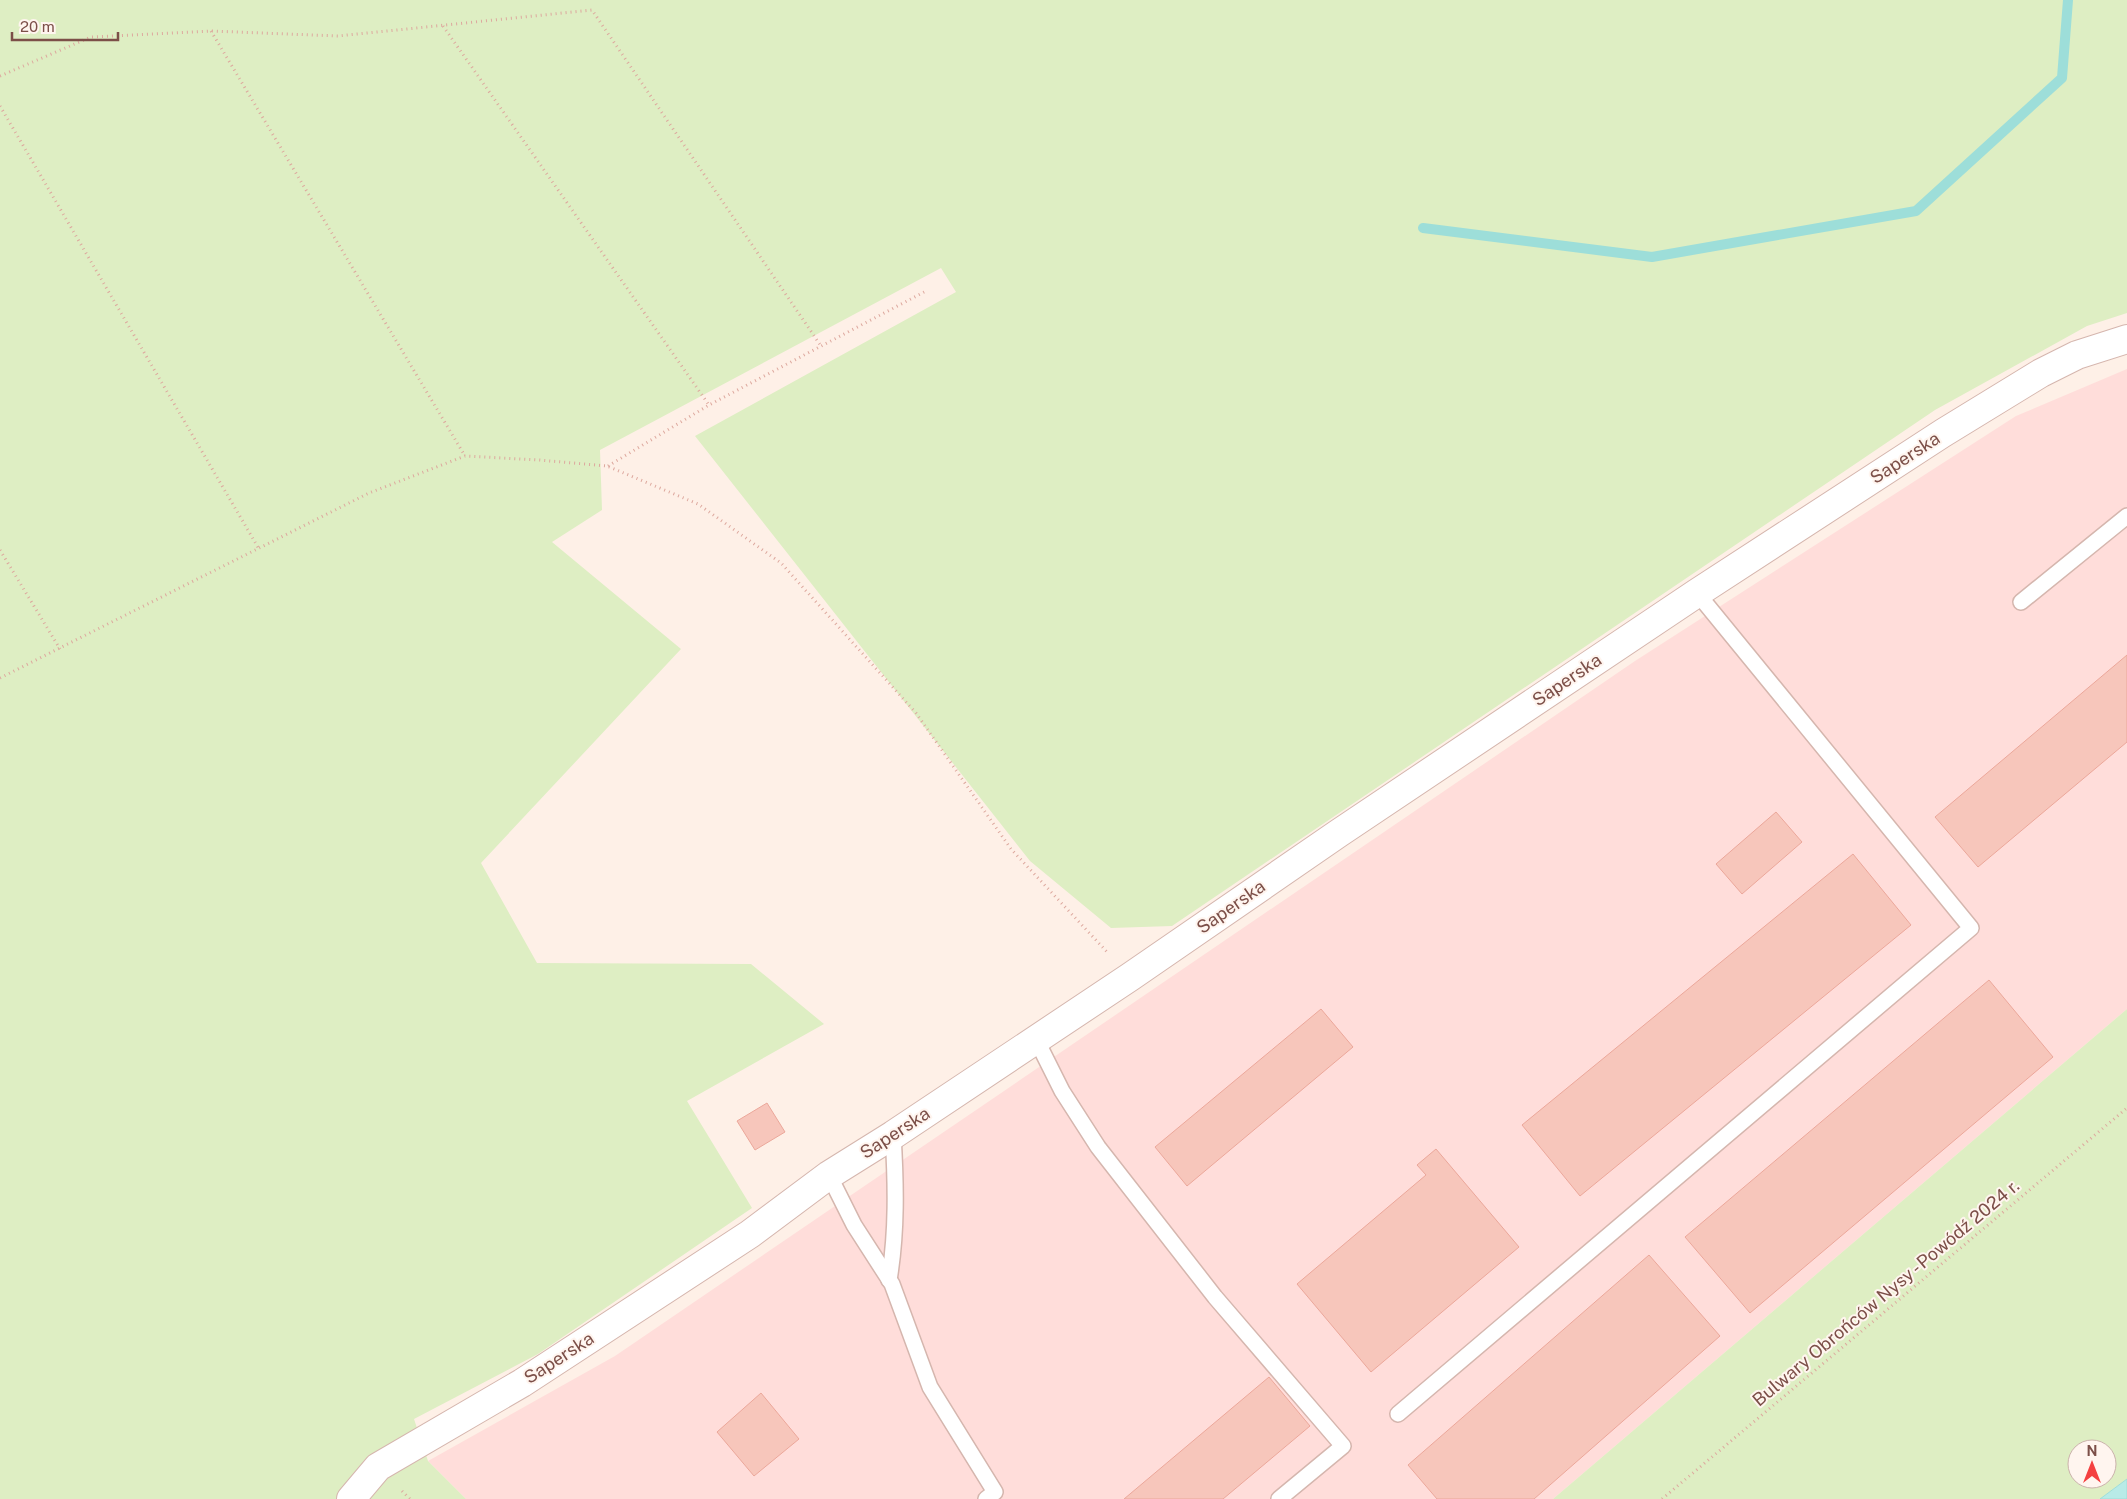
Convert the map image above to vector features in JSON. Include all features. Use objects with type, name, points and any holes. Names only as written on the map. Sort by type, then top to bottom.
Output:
[{"type":"street","name":"Saperska","points":[[351,1499],[378,1467],[530,1377],[750,1234],[829,1175],[1130,977],[1339,832],[1942,433],[2041,373],[2077,355],[2127,339]]},
{"type":"lane","points":[[2021,602],[2127,516]]},
{"type":"lane","points":[[1398,1414],[1971,928],[1698,593]]},
{"type":"lane","points":[[1036,1039],[1062,1091],[1098,1147],[1215,1297],[1343,1446],[1279,1499]]},
{"type":"lane","points":[[889,1280],[893,1257],[896,1189],[892,1135]]},
{"type":"lane","points":[[829,1175],[854,1225],[889,1280],[930,1387],[995,1492],[986,1499]]},
{"type":"path","points":[[0,76],[91,37],[210,31],[338,36],[592,10],[820,346]]},
{"type":"path","points":[[442,26],[709,406]]},
{"type":"path","points":[[210,31],[465,456]]},
{"type":"path","points":[[0,106],[259,549]]},
{"type":"path","points":[[607,466],[709,406],[926,291]]},
{"type":"path","points":[[0,678],[369,493],[465,456],[607,466],[698,504],[781,563],[916,713],[1010,849],[1130,977]]},
{"type":"path","points":[[0,550],[60,649]]},
{"type":"path","name":"Bulwary Obrońców Nysy - Powódź 2024 r.","points":[[1662,1499],[2127,1108]]},
{"type":"shaded area","points":[[2127,369],[2127,1009],[1553,1499],[466,1499],[428,1461],[615,1356],[1635,661],[2016,416]]},
{"type":"green space","points":[[0,0],[2127,0],[2127,313],[2087,326],[1935,410],[1172,926],[1111,928],[1030,861],[695,436],[956,292],[941,268],[600,450],[602,510],[552,542],[681,649],[481,863],[537,963],[751,964],[824,1024],[687,1101],[752,1208],[538,1354],[414,1419],[428,1461],[466,1499],[0,1499]]},
{"type":"green space","points":[[2127,1009],[2127,1479],[2117,1486],[2117,1439],[2067,1439],[2067,1489],[2114,1489],[2100,1499],[1553,1499]]},
{"type":"water","points":[[2127,1479],[2127,1499],[2100,1499],[2114,1489],[2117,1489],[2117,1486]]},
{"type":"building","points":[[2127,655],[2127,742],[1978,867],[1935,817]]},
{"type":"building","points":[[1776,812],[1802,842],[1742,894],[1716,864]]},
{"type":"building","points":[[1853,854],[1911,925],[1580,1196],[1522,1125]]},
{"type":"building","points":[[1989,980],[2053,1057],[1750,1313],[1685,1237]]},
{"type":"building","points":[[1321,1009],[1353,1047],[1187,1186],[1155,1147]]},
{"type":"building","points":[[767,1103],[785,1132],[755,1150],[737,1121]]},
{"type":"building","points":[[1436,1149],[1519,1247],[1371,1372],[1297,1284],[1426,1175],[1417,1165]]},
{"type":"building","points":[[1649,1255],[1720,1336],[1534,1499],[1437,1499],[1408,1465]]},
{"type":"building","points":[[1269,1377],[1310,1426],[1223,1499],[1124,1499]]},
{"type":"building","points":[[761,1393],[799,1439],[754,1476],[717,1432]]},
{"type":"waterway","points":[[1423,228],[1652,257],[1916,211],[2062,78],[2068,0]]}]
